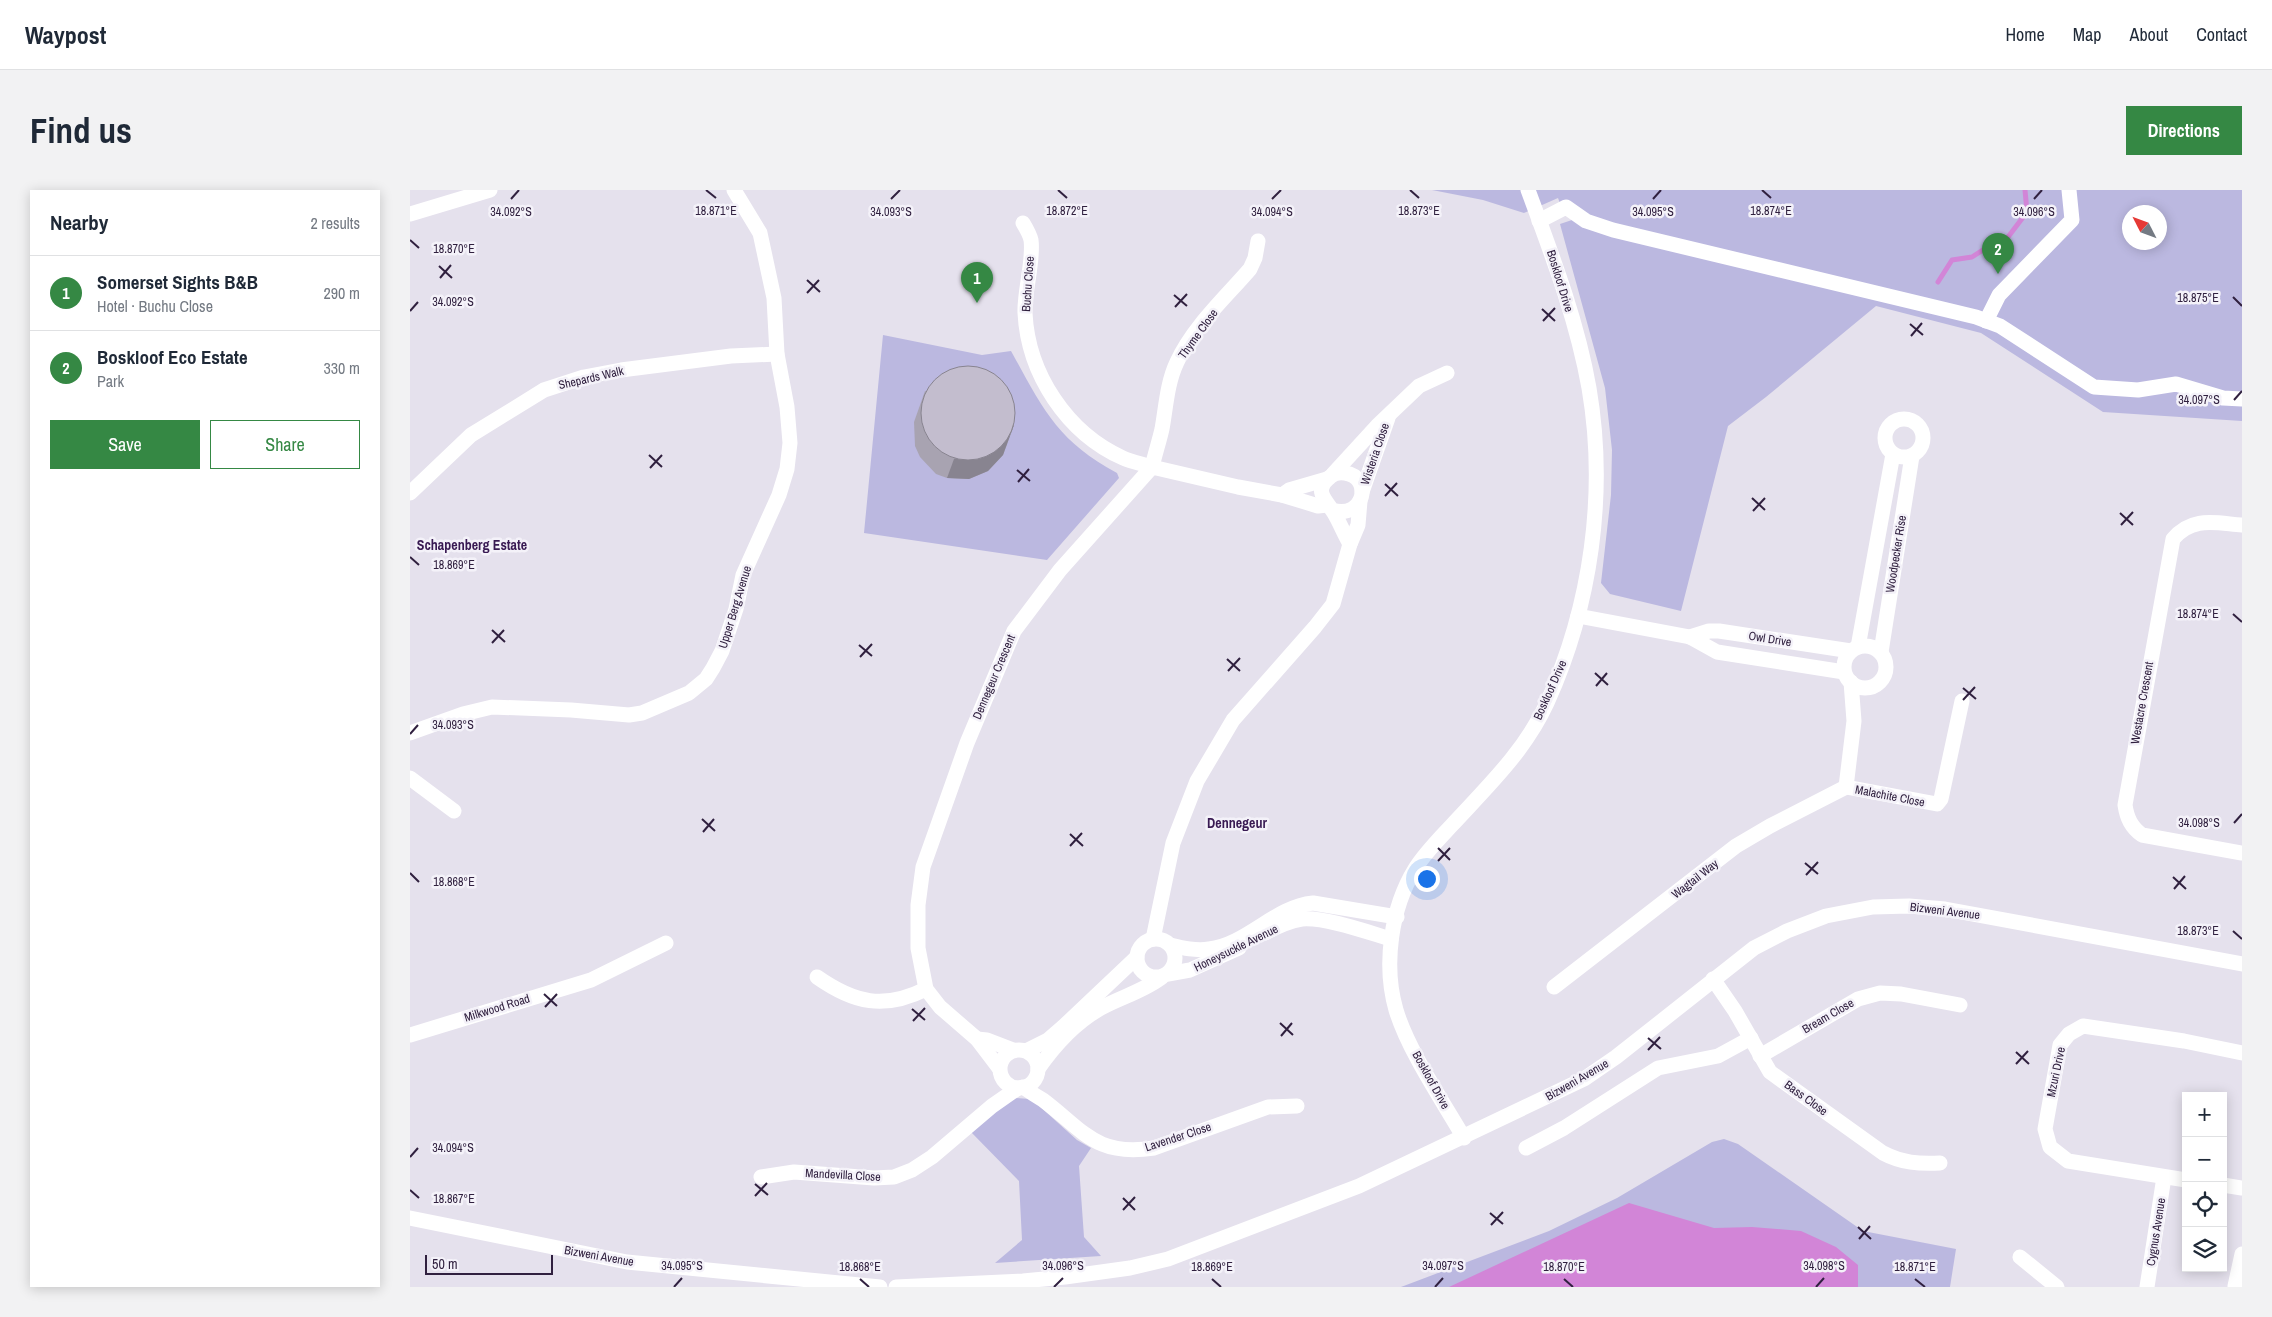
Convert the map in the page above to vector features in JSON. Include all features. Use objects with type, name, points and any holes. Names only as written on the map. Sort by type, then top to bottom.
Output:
[{"type":"street","points":[[410,214],[490,190]]},
{"type":"street","name":"Upper Berg Avenue","points":[[410,733],[463,714],[492,708],[571,710],[629,715],[656,707],[688,693],[706,678],[722,651],[736,609],[743,575],[779,495],[787,469],[790,443],[787,407],[777,354],[774,298],[760,233],[734,190]]},
{"type":"street","points":[[1986,321],[1999,295],[2072,220],[2069,190]]},
{"type":"street","name":"Boskloof Drive","points":[[1464,1138],[1411,1045],[1396,1010],[1391,985],[1391,939],[1403,894],[1416,868],[1496,779],[1524,742],[1546,705],[1578,616],[1587,575],[1597,480],[1589,389],[1580,346],[1539,221],[1527,191]]},
{"type":"street","points":[[1539,221],[1566,207],[1586,221],[1613,230],[1986,321],[2000,326],[2094,387],[2138,390],[2176,384],[2223,398],[2242,399]]},
{"type":"street","name":"Buchu Close","points":[[1023,223],[1031,240],[1025,312],[1030,349],[1046,386],[1063,412],[1088,438],[1123,458],[1152,467]]},
{"type":"street","name":"Thyme Close","points":[[1152,467],[1162,430],[1168,389],[1176,364],[1184,348],[1250,268],[1255,258],[1258,241]]},
{"type":"street","name":"Shepards Walk","points":[[410,493],[471,435],[544,390],[584,377],[621,370],[731,356],[777,354]]},
{"type":"street","name":"Wisteria Close","points":[[1330,476],[1424,383],[1448,373]]},
{"type":"street","name":"Wisteria Close","points":[[1361,497],[1389,416]]},
{"type":"street","points":[[1907,419],[1918,424],[1924,435],[1921,447],[1912,456],[1902,457],[1893,454],[1886,443],[1886,431],[1894,421],[1907,419]]},
{"type":"street","name":"Woodpecker Rise","points":[[1854,649],[1893,454]]},
{"type":"street","name":"Woodpecker Rise","points":[[1881,652],[1912,456]]},
{"type":"street","points":[[1152,467],[1282,495],[1293,500],[1340,512],[1355,508],[1361,497]]},
{"type":"street","name":"Dennegeur Crescent","points":[[1001,1074],[977,1039],[940,1007],[926,989],[921,970],[918,940],[918,905],[923,867],[967,743],[1000,660],[1014,631],[1060,570],[1152,467]]},
{"type":"street","points":[[1153,940],[1174,843],[1197,781],[1233,720],[1333,604],[1350,544],[1358,525],[1361,497],[1360,484],[1356,478],[1341,472],[1289,490],[1282,495]]},
{"type":"street","points":[[1330,476],[1322,492],[1350,544]]},
{"type":"street","name":"Westacre Crescent","points":[[2242,525],[2204,522],[2189,524],[2173,539],[2124,805],[2126,816],[2142,835],[2242,853]]},
{"type":"street","name":"Owl Drive","points":[[1578,616],[1690,637],[1717,652],[1848,677]]},
{"type":"street","name":"Owl Drive","points":[[1690,637],[1709,630],[1854,649]]},
{"type":"street","points":[[1846,788],[1854,721],[1848,677],[1844,664],[1854,649],[1869,646],[1881,652],[1885,658],[1886,671],[1880,683],[1872,688],[1854,721]]},
{"type":"street","points":[[1848,677],[1861,688],[1872,688]]},
{"type":"street","name":"Malachite Close","points":[[1846,788],[1934,804],[1941,799],[1962,702]]},
{"type":"street","points":[[410,778],[454,811]]},
{"type":"street","name":"Wagtail Way","points":[[1554,987],[1736,846],[1770,826],[1846,788]]},
{"type":"street","name":"Honeysuckle Avenue","points":[[1165,975],[1190,970],[1237,949],[1273,928],[1292,921],[1313,903],[1397,917]]},
{"type":"street","name":"Bizweni Avenue","points":[[896,1287],[1066,1282],[1176,1256],[1359,1186],[1464,1138],[1584,1079],[1623,1052],[1754,948],[1787,931],[1826,916],[1873,907],[1910,906],[1945,909],[2242,964]]},
{"type":"street","points":[[1344,926],[1348,909]]},
{"type":"street","name":"Honeysuckle Avenue","points":[[1170,945],[1199,950],[1230,944],[1283,912],[1304,912],[1344,926],[1391,939]]},
{"type":"street","points":[[1137,957],[1085,1008],[1048,1040],[1004,1056],[1001,1074],[1012,1087],[1021,1088],[1029,1085],[1060,1042],[1089,1016],[1101,1008],[1152,985],[1165,975],[1175,963],[1174,951],[1170,945],[1159,939],[1142,945],[1137,957],[1137,963],[1144,974],[1150,977],[1165,975]]},
{"type":"street","name":"Milkwood Road","points":[[410,1034],[591,980],[666,943]]},
{"type":"street","points":[[817,977],[836,990],[865,999],[890,1002],[906,999],[926,989]]},
{"type":"street","name":"Bass Close","points":[[1713,979],[1735,1011],[1770,1072],[1777,1078],[1897,1161],[1916,1164],[1940,1163]]},
{"type":"street","name":"Bream Close","points":[[1760,1056],[1858,999],[1880,993],[1901,994],[1960,1005]]},
{"type":"street","name":"Mzuri Drive","points":[[2182,1179],[2068,1161],[2050,1147],[2045,1129],[2060,1045],[2069,1034],[2083,1026],[2184,1041],[2242,1053]]},
{"type":"street","points":[[1526,1148],[1564,1128],[1658,1068],[1718,1056],[1751,1038]]},
{"type":"street","name":"Dennegeur Crescent","points":[[977,1039],[987,1040],[1020,1050]]},
{"type":"street","points":[[1020,1050],[1035,1058],[1043,1101]]},
{"type":"street","name":"Mandevilla Close","points":[[992,1106],[1001,1074]]},
{"type":"street","name":"Mandevilla Close","points":[[761,1177],[794,1172],[874,1178],[894,1177],[912,1170],[932,1157],[992,1106],[1021,1088]]},
{"type":"street","name":"Lavender Close","points":[[1021,1088],[1043,1101],[1084,1135],[1116,1149],[1135,1151],[1154,1148],[1268,1108],[1297,1106]]},
{"type":"street","name":"Cygnus Avenue","points":[[2147,1287],[2164,1177]]},
{"type":"street","points":[[2227,1186],[2242,1188]]},
{"type":"street","name":"Bizweni Avenue","points":[[410,1218],[627,1262],[880,1287]]},
{"type":"street","points":[[2235,1286],[2242,1254]]},
{"type":"street","points":[[2020,1257],[2057,1287]]},
{"type":"shaded area","points":[[1432,190],[2242,190],[2242,421],[2103,412],[1981,333],[1876,306],[1728,426],[1681,611],[1610,594],[1601,583],[1611,495],[1612,450],[1605,388],[1560,224],[1572,220],[1562,209],[1558,198],[1524,213],[1483,200]]},
{"type":"shaded area","points":[[883,335],[982,355],[1011,351],[1043,407],[1066,436],[1080,449],[1117,473],[1119,478],[1047,560],[864,533]]},
{"type":"shaded area","points":[[1015,1098],[1030,1099],[1077,1140],[1091,1148],[1079,1166],[1084,1237],[1101,1256],[995,1263],[1022,1240],[1019,1181],[971,1132],[1001,1104]]},
{"type":"shaded area","points":[[1724,1139],[1738,1144],[1863,1231],[1956,1249],[1950,1287],[1401,1287],[1549,1231],[1617,1198],[1712,1142]]},
{"type":"shaded area","points":[[1629,1203],[1714,1228],[1752,1227],[1801,1231],[1836,1247],[1858,1265],[1858,1287],[1449,1287]]},
{"type":"building","points":[[968,366],[986,370],[1001,380],[1011,395],[1015,413],[1011,431],[1001,446],[986,456],[968,460],[950,456],[935,446],[925,431],[921,413],[925,395],[935,380],[950,370]]},
{"type":"waterway","points":[[1938,282],[1952,260],[1972,257],[1989,246],[2005,241],[2027,212],[2025,190]]},
{"type":"place","name":"Boskloof Eco Estate","points":[[1998,274]]},
{"type":"place","name":"Somerset Sights B&B","points":[[977,303]]},
{"type":"district","name":"Schapenberg Estate","points":[[472,545]]},
{"type":"district","name":"Dennegeur","points":[[1237,823]]}]
